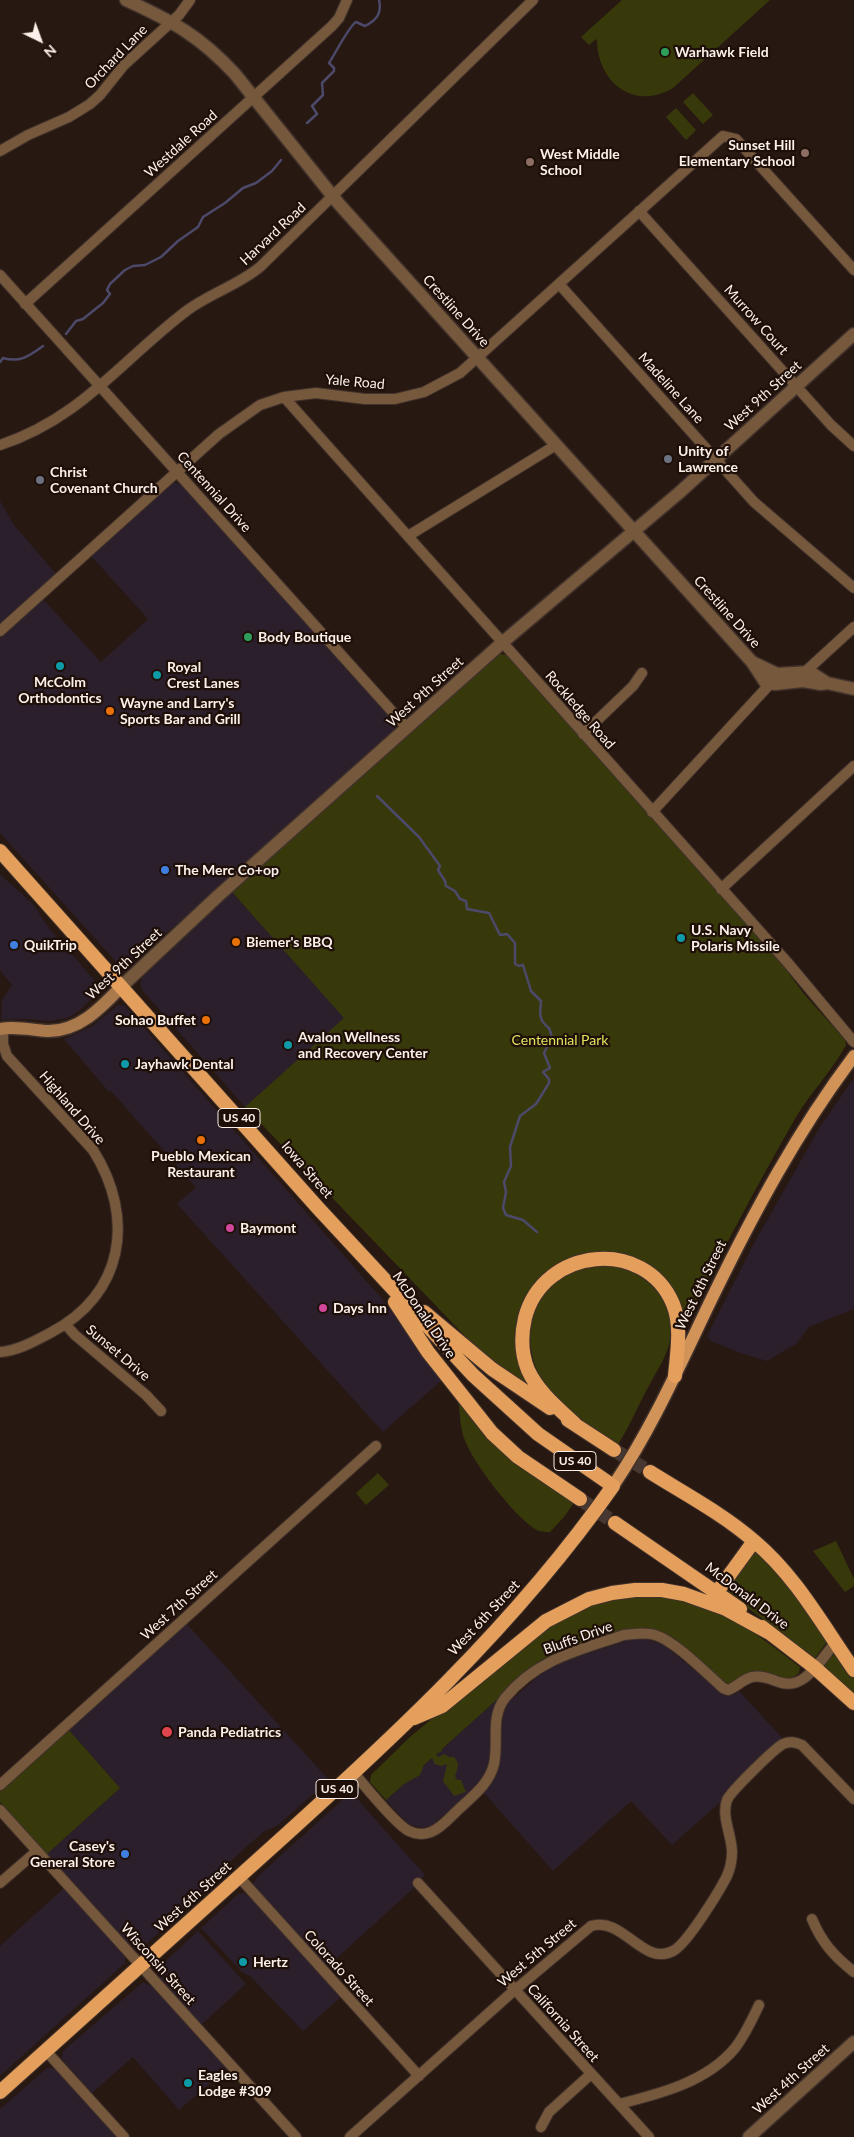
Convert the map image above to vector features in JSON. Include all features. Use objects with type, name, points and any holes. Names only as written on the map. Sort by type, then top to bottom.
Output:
[{"type":"highway","name":"Iowa Street","points":[[0,851],[374,1270],[473,1375],[506,1407],[557,1449],[613,1486]]},
{"type":"highway","points":[[575,1424],[543,1393],[535,1382],[528,1370],[522,1345],[522,1330],[526,1314],[536,1292],[548,1278],[560,1269],[585,1260],[608,1259],[631,1264],[654,1279],[669,1296],[676,1314],[678,1337],[675,1376]]},
{"type":"highway","name":"McDonald Drive","points":[[374,1270],[492,1368],[614,1450]]},
{"type":"highway","name":"McDonald Drive","points":[[374,1270],[428,1352],[492,1433],[518,1457],[580,1499]]},
{"type":"highway","points":[[650,1472],[721,1517],[754,1541],[799,1590],[854,1670]]},
{"type":"highway","name":"West 6th Street","points":[[0,2092],[354,1773],[407,1722],[489,1637],[538,1582],[582,1529],[613,1486]]},
{"type":"highway","name":"McDonald Drive","points":[[615,1522],[744,1612],[854,1703]]},
{"type":"highway","points":[[717,1592],[754,1541]]},
{"type":"highway","points":[[407,1722],[442,1706],[546,1621],[589,1599],[612,1593],[653,1590],[684,1594],[726,1609],[768,1632]]},
{"type":"main road","name":"West 9th Street","points":[[1,1028],[49,1031],[68,1027],[92,1014],[122,986]]},
{"type":"main road","name":"West 6th Street","points":[[613,1486],[647,1432],[731,1260],[757,1212],[803,1131],[854,1056]]},
{"type":"street","name":"Crestline Drive","points":[[126,0],[171,22],[206,45],[255,96],[332,196],[752,662],[762,679],[770,684]]},
{"type":"street","name":"Orchard Lane","points":[[0,151],[28,135],[69,117],[90,104],[124,65],[171,22],[190,0]]},
{"type":"street","name":"Westdale Road","points":[[25,304],[332,26],[339,18],[347,0]]},
{"type":"street","name":"Harvard Road","points":[[0,445],[29,434],[55,421],[101,387],[187,310],[241,281],[260,267],[533,0]]},
{"type":"street","name":"Yale Road","points":[[0,631],[177,471],[236,420],[260,405],[284,397],[316,392],[373,400],[409,396],[442,384],[460,373],[718,139],[728,136],[736,139],[854,270]]},
{"type":"street","name":"Murrow Court","points":[[639,211],[831,425],[854,446]]},
{"type":"street","name":"Centennial Drive","points":[[0,275],[407,728]]},
{"type":"street","name":"Madeline Lane","points":[[558,284],[754,502],[854,588]]},
{"type":"street","name":"West 9th Street","points":[[122,986],[218,896],[503,642],[716,460],[854,334]]},
{"type":"street","name":"Rockledge Road","points":[[284,397],[788,963],[854,1042]]},
{"type":"street","points":[[408,536],[556,445]]},
{"type":"street","points":[[827,683],[815,674],[806,671],[854,627]]},
{"type":"street","name":"Crestline Drive","points":[[752,662],[777,674],[806,671]]},
{"type":"street","points":[[583,734],[633,686],[642,673]]},
{"type":"street","points":[[652,812],[770,684],[799,681],[827,683],[854,689]]},
{"type":"street","points":[[721,889],[854,766]]},
{"type":"street","name":"Highland Drive","points":[[1,1028],[7,1056],[93,1150],[110,1182],[118,1213],[116,1250],[107,1276],[95,1296],[77,1317],[66,1325]]},
{"type":"street","name":"Sunset Drive","points":[[0,1352],[19,1348],[66,1325],[161,1410]]},
{"type":"street","name":"West 7th Street","points":[[0,1785],[376,1446]]},
{"type":"street","name":"Bluffs Drive","points":[[354,1773],[403,1828],[414,1833],[428,1833],[439,1828],[486,1783],[494,1764],[496,1723],[500,1705],[524,1680],[551,1660],[624,1635],[655,1635],[669,1642],[723,1688],[728,1690],[744,1680],[758,1676],[764,1676],[787,1685],[794,1684],[803,1679],[814,1668],[835,1642]]},
{"type":"street","name":"West 5th Street","points":[[350,2137],[583,1931],[602,1924],[613,1927],[654,1953],[668,1954],[682,1945],[722,1885],[730,1868],[732,1851],[726,1813],[729,1797],[778,1748],[784,1744],[794,1742],[806,1747],[854,1799]]},
{"type":"street","name":"Wisconsin Street","points":[[0,1810],[296,2137]]},
{"type":"street","points":[[0,1882],[37,1851]]},
{"type":"street","name":"Colorado Street","points":[[239,1877],[419,2076]]},
{"type":"street","name":"California Street","points":[[418,1883],[649,2137]]},
{"type":"street","points":[[812,1918],[828,1950],[854,1972]]},
{"type":"street","points":[[619,2104],[675,2087],[718,2064],[735,2048],[743,2037],[759,2005]]},
{"type":"street","name":"West 4th Street","points":[[749,2137],[854,2042]]},
{"type":"street","points":[[46,2051],[124,2137]]},
{"type":"street","points":[[541,2127],[549,2112],[591,2074]]},
{"type":"shaded area","points":[[176,483],[184,486],[394,721],[396,728],[183,919],[129,964],[122,966],[118,964],[0,833],[0,638],[43,599],[101,662],[148,619],[91,556],[170,484]]},
{"type":"shaded area","points":[[0,501],[14,525],[56,574],[0,624]]},
{"type":"shaded area","points":[[0,874],[33,904],[49,928],[97,983],[98,991],[95,996],[68,1018],[50,1021],[27,1019],[1,1020],[2,1000],[12,985],[0,971]]},
{"type":"shaded area","points":[[232,892],[345,1018],[245,1107],[142,990],[140,984],[142,978]]},
{"type":"shaded area","points":[[118,1005],[125,1006],[384,1301],[442,1380],[383,1432],[177,1204],[196,1187],[111,1091],[109,1092],[64,1039],[91,1027]]},
{"type":"shaded area","points":[[854,1078],[854,1309],[809,1327],[796,1344],[767,1361],[740,1353],[711,1341],[707,1336],[753,1245],[821,1125]]},
{"type":"shaded area","points":[[186,1623],[329,1780],[277,1826],[263,1832],[222,1869],[220,1878],[143,1947],[138,1949],[128,1943],[47,1854],[120,1788],[68,1729]]},
{"type":"shaded area","points":[[632,1639],[646,1639],[664,1645],[724,1694],[736,1694],[739,1691],[784,1740],[724,1799],[672,1845],[631,1801],[553,1871],[484,1793],[492,1782],[498,1767],[503,1715],[509,1702],[546,1669],[561,1662]]},
{"type":"shaded area","points":[[504,1693],[492,1717],[490,1760],[482,1779],[473,1790],[431,1826],[422,1828],[408,1824],[386,1800]]},
{"type":"shaded area","points":[[351,1792],[425,1875],[415,1884],[416,1886],[327,1967],[253,1884],[257,1877]]},
{"type":"shaded area","points":[[64,1888],[121,1950],[125,1956],[125,1963],[0,2076],[0,1946]]},
{"type":"shaded area","points":[[243,1893],[250,1897],[341,1997],[303,2031],[251,1977],[242,1972],[201,1928],[238,1894]]},
{"type":"shaded area","points":[[198,1931],[246,1984],[201,2025],[159,1977],[156,1970]]},
{"type":"shaded area","points":[[143,1982],[152,1986],[227,2068],[179,2110],[133,2057],[92,2093],[62,2059],[63,2051]]},
{"type":"shaded area","points":[[47,2068],[53,2068],[58,2071],[119,2137],[0,2137],[0,2109]]},
{"type":"green space","points":[[622,0],[770,0],[673,88],[659,94],[645,96],[632,94],[621,89],[611,80],[599,56],[596,39],[589,45],[581,37]]},
{"type":"green space","points":[[693,93],[713,115],[703,124],[683,102]]},
{"type":"green space","points":[[676,108],[696,130],[686,140],[666,117]]},
{"type":"green space","name":"Centennial Park","points":[[498,654],[508,655],[513,659],[784,967],[804,994],[845,1040],[846,1045],[796,1117],[738,1222],[683,1329],[664,1280],[581,1256],[522,1311],[535,1391],[507,1373],[472,1343],[245,1107],[344,1018],[232,892]]},
{"type":"green space","points":[[601,1264],[624,1269],[642,1278],[650,1284],[672,1311],[668,1312],[671,1333],[667,1350],[617,1446],[572,1412],[549,1390],[541,1378],[531,1349],[532,1319],[536,1305],[544,1293],[554,1282],[565,1275],[576,1270]]},
{"type":"green space","points":[[458,1400],[576,1500],[550,1532],[539,1531],[526,1522],[505,1501],[484,1474],[464,1438]]},
{"type":"green space","points":[[378,1473],[389,1485],[366,1505],[356,1493]]},
{"type":"green space","points":[[836,1541],[854,1579],[854,1586],[845,1592],[813,1551]]},
{"type":"green space","points":[[756,1552],[796,1594],[826,1637],[826,1643],[815,1658],[729,1594],[728,1587],[752,1553]]},
{"type":"green space","points":[[640,1596],[687,1602],[726,1616],[800,1667],[799,1673],[791,1679],[756,1671],[727,1684],[675,1639],[659,1631],[643,1628],[620,1632],[541,1660],[442,1751],[436,1754],[438,1757],[445,1754],[449,1757],[454,1757],[458,1766],[455,1776],[457,1780],[461,1780],[466,1792],[454,1796],[443,1781],[447,1764],[441,1766],[435,1764],[432,1758],[424,1765],[420,1775],[404,1784],[386,1800],[370,1782],[371,1775],[410,1737],[525,1641],[587,1607],[610,1600]]},
{"type":"green space","points":[[834,1654],[854,1677],[854,1695],[823,1666]]},
{"type":"green space","points":[[68,1729],[120,1788],[47,1854],[0,1802],[0,1790]]},
{"type":"waterway","points":[[307,123],[317,114],[312,106],[323,95],[322,83],[334,71],[334,68],[329,63],[346,34],[356,22],[365,26],[378,16],[380,9],[379,0]]},
{"type":"waterway","points":[[66,334],[76,321],[83,319],[103,303],[110,294],[107,290],[110,284],[125,270],[133,266],[145,265],[161,257],[178,241],[198,227],[203,217],[225,203],[243,188],[256,183],[272,171],[281,160]]},
{"type":"waterway","points":[[0,362],[3,358],[14,360],[24,358],[43,346]]},
{"type":"waterway","points":[[377,796],[419,837],[440,866],[438,870],[446,886],[455,891],[460,899],[466,901],[467,909],[489,913],[500,935],[507,934],[515,943],[515,964],[523,965],[531,991],[541,1001],[541,1019],[549,1028],[552,1037],[544,1053],[550,1068],[543,1072],[549,1079],[549,1083],[536,1104],[520,1116],[510,1147],[511,1166],[504,1182],[506,1192],[503,1208],[506,1215],[523,1220],[537,1232]]},
{"type":"tunnel","points":[[614,1450],[650,1472]]},
{"type":"tunnel","points":[[580,1499],[615,1523]]},
{"type":"place","name":"Warhawk Field","points":[[665,52]]},
{"type":"place","name":"Sunset Hill Elementary School","points":[[805,153]]},
{"type":"place","name":"West Middle School","points":[[530,162]]},
{"type":"place","name":"Unity of Lawrence","points":[[668,459]]},
{"type":"place","name":"Christ Covenant Church","points":[[40,480]]},
{"type":"place","name":"Body Boutique","points":[[248,637]]},
{"type":"place","name":"McColm Orthodontics","points":[[60,666]]},
{"type":"place","name":"Royal Crest Lanes","points":[[157,675]]},
{"type":"place","name":"Wayne and Larry's Sports Bar and Grill","points":[[110,711]]},
{"type":"place","name":"The Merc Co+op","points":[[165,870]]},
{"type":"place","name":"U.S. Navy Polaris Missile","points":[[681,938]]},
{"type":"place","name":"Biemer's BBQ","points":[[236,942]]},
{"type":"place","name":"QuikTrip","points":[[14,945]]},
{"type":"place","name":"Sohao Buffet","points":[[206,1020]]},
{"type":"place","name":"Avalon Wellness and Recovery Center","points":[[288,1045]]},
{"type":"place","name":"Jayhawk Dental","points":[[125,1064]]},
{"type":"place","name":"Pueblo Mexican Restaurant","points":[[201,1140]]},
{"type":"place","name":"Baymont","points":[[230,1228]]},
{"type":"place","name":"Days Inn","points":[[323,1308]]},
{"type":"place","name":"Panda Pediatrics","points":[[167,1732]]},
{"type":"place","name":"Casey's General Store","points":[[125,1854]]},
{"type":"place","name":"Hertz","points":[[243,1962]]},
{"type":"place","name":"Eagles Lodge #309","points":[[188,2083]]}]
